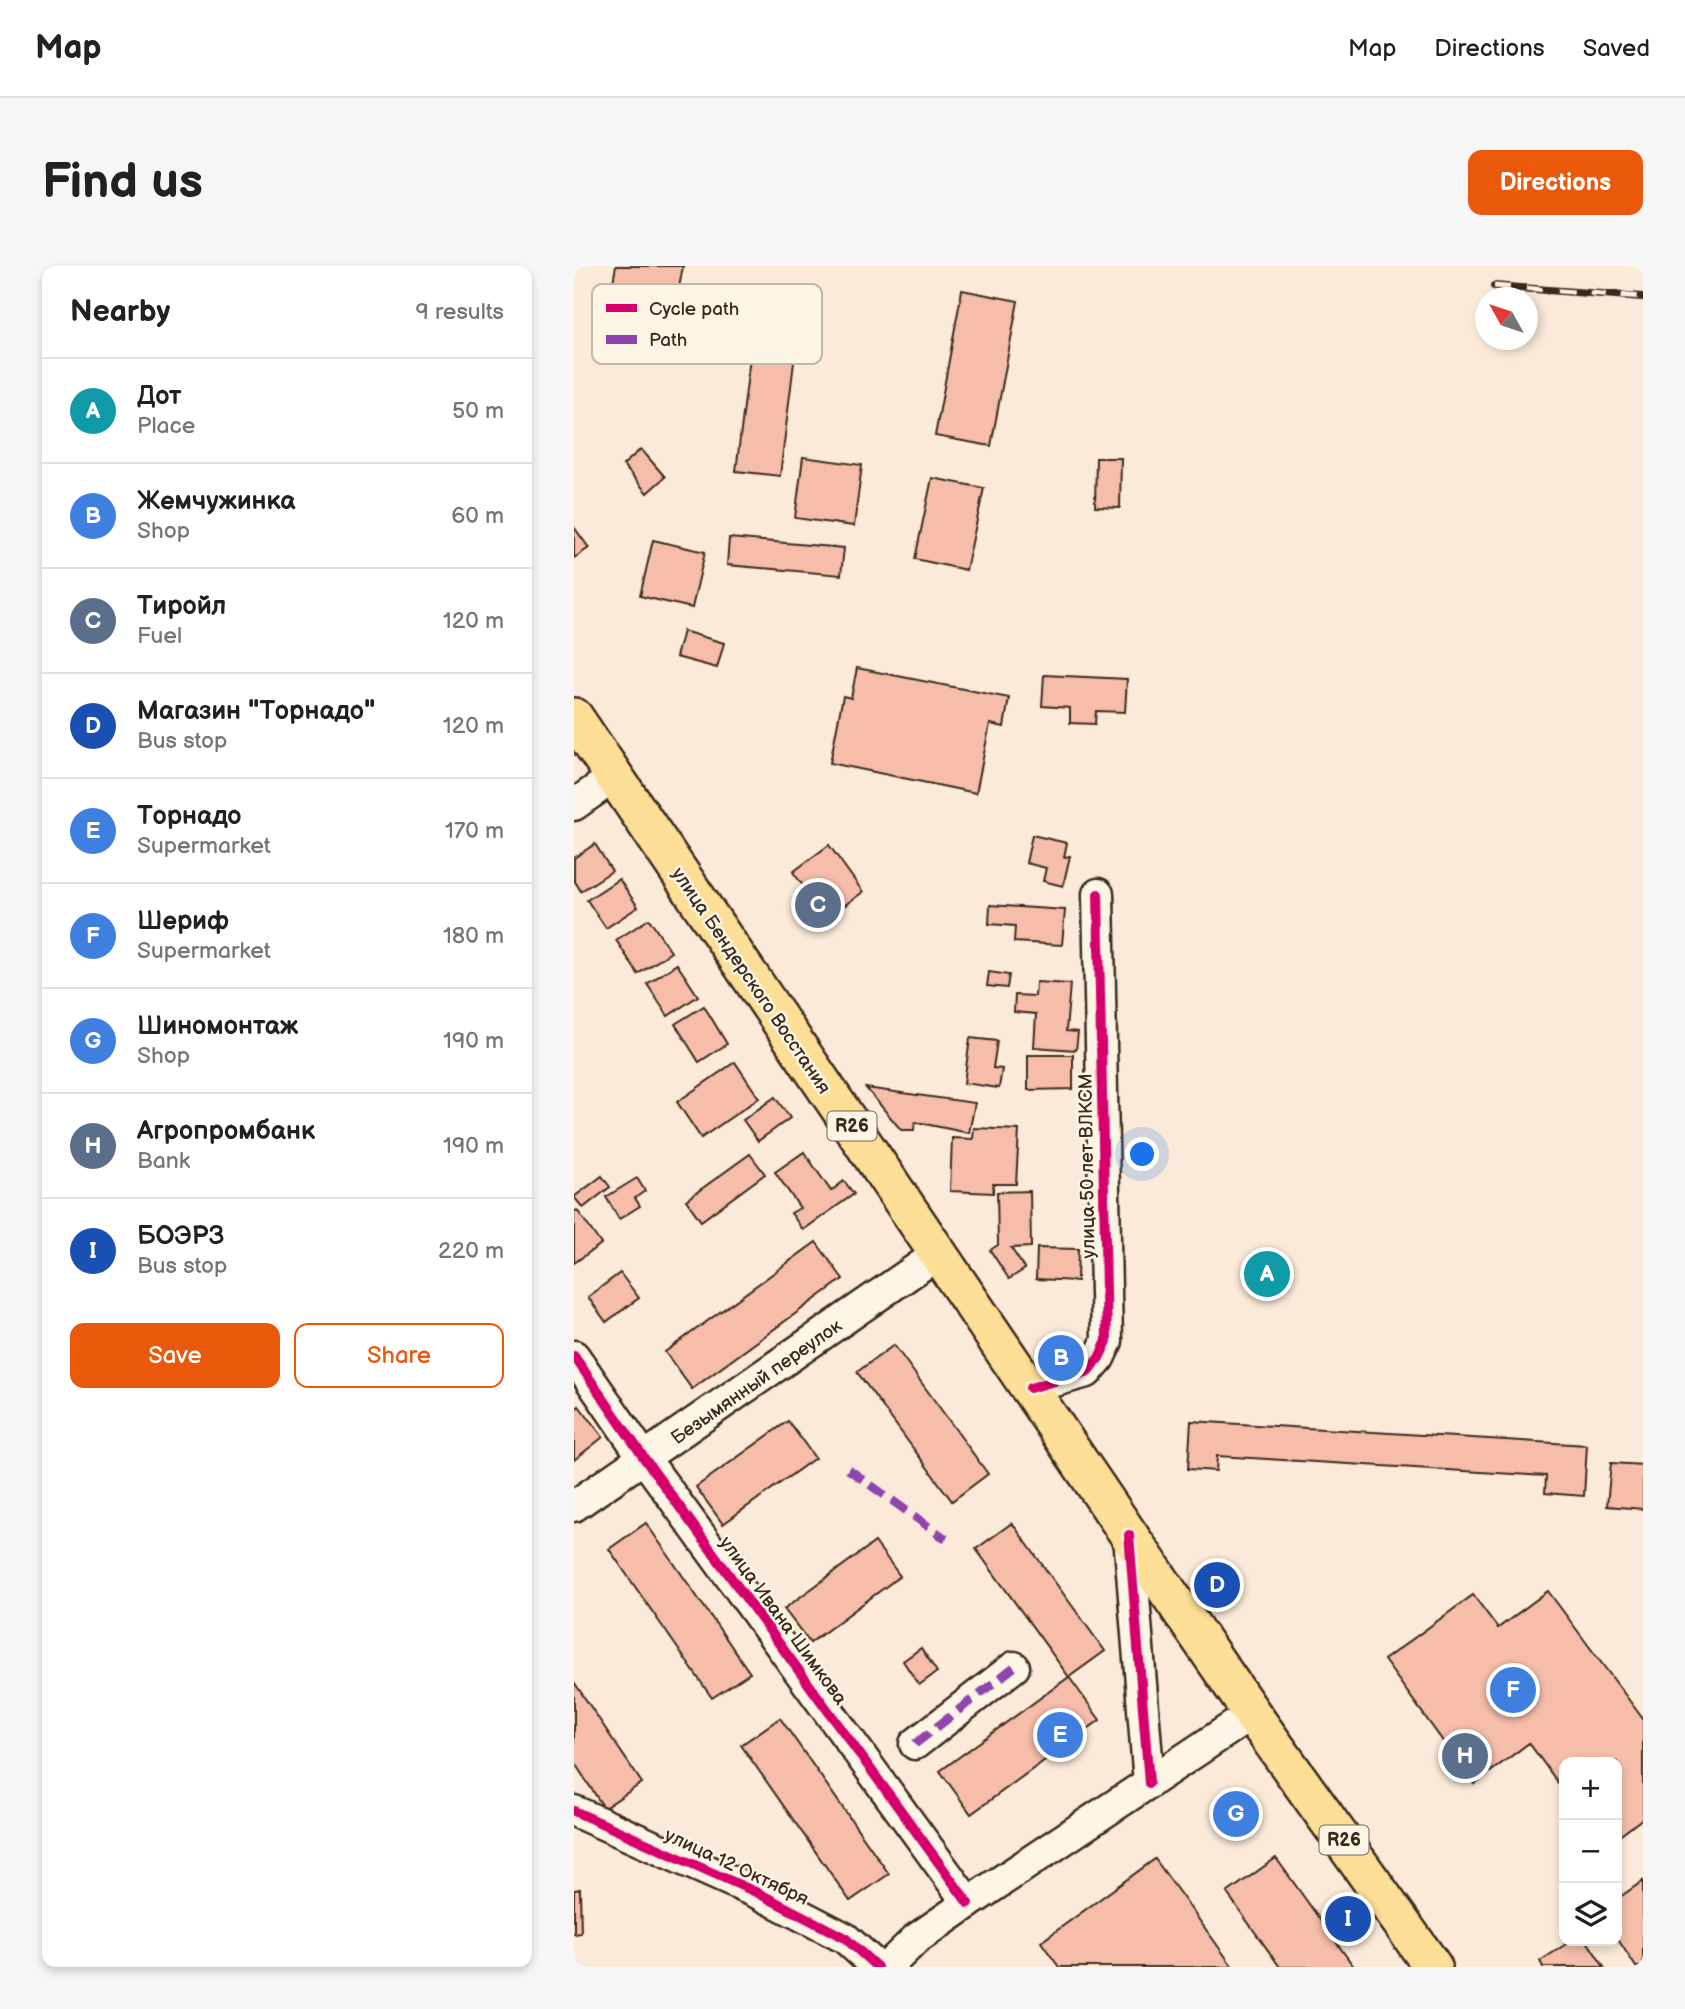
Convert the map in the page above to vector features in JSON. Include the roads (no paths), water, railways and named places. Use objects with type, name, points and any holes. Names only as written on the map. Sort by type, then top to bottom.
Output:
[{"type":"main road","name":"улица Бендерского Восстания","points":[[574,718],[1252,1714],[1433,1967]]},
{"type":"street","points":[[574,805],[614,777]]},
{"type":"street","name":"улица 50 лет ВЛКСМ","points":[[1030,1388],[1087,1371],[1099,1357],[1107,1341],[1098,894]]},
{"type":"street","name":"Безымянный переулок","points":[[574,1506],[938,1254]]},
{"type":"street","name":"улица Ивана Шимкова","points":[[574,1356],[644,1458],[968,1903]]},
{"type":"street","points":[[1129,1535],[1149,1783]]},
{"type":"street","points":[[915,1744],[1014,1667]]},
{"type":"street","points":[[887,1967],[916,1939],[1252,1714]]},
{"type":"street","name":"улица 12 Октября","points":[[574,1811],[760,1894],[845,1938],[877,1967]]},
{"type":"railway","points":[[1494,286],[1643,297]]},
{"type":"place","name":"Тиройл","points":[[818,905]]},
{"type":"place","name":"Дот","points":[[1267,1274]]},
{"type":"place","name":"Жемчужинка","points":[[1061,1358]]},
{"type":"place","name":"Магазин \"Торнадо\"","points":[[1217,1585]]},
{"type":"place","name":"Шериф","points":[[1513,1690]]},
{"type":"place","name":"Торнадо","points":[[1060,1735]]},
{"type":"place","name":"Агропромбанк","points":[[1465,1756]]},
{"type":"place","name":"Шиномонтаж","points":[[1236,1814]]},
{"type":"place","name":"БОЭРЗ","points":[[1348,1919]]}]
